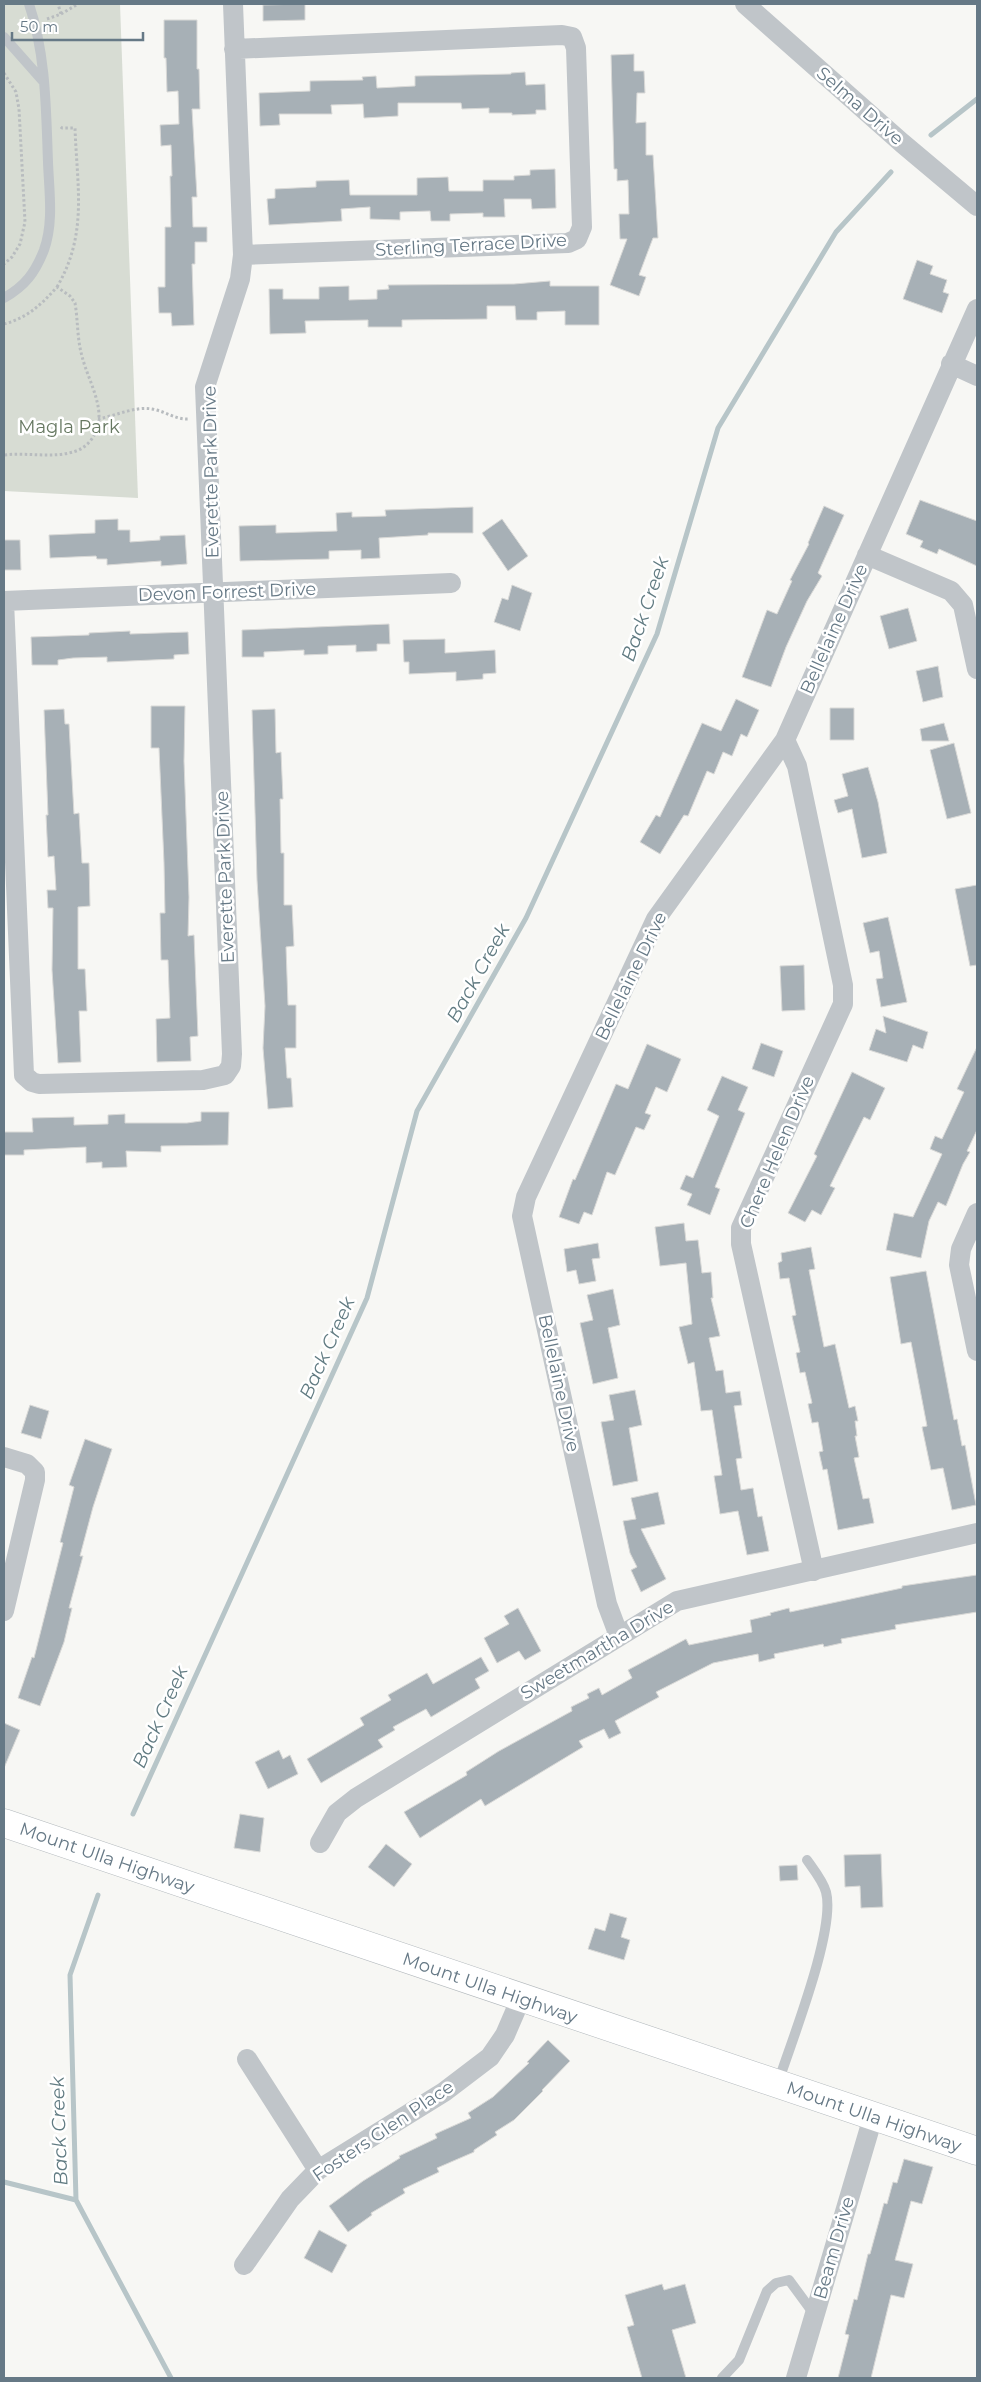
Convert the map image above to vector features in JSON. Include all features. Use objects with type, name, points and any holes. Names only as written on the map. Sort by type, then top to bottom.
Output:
[{"type":"main road","name":"Mount Ulla Highway","points":[[4,1823],[977,2151]]},
{"type":"street","name":"Everette Park Drive","points":[[4,601],[24,1074],[32,1082],[39,1084],[204,1080],[225,1075],[231,1066],[232,1054],[205,387],[240,279],[243,255],[232,4]]},
{"type":"street","name":"Selma Drive","points":[[745,4],[902,143],[977,206]]},
{"type":"street","name":"Sterling Terrace Drive","points":[[234,49],[562,35],[572,37],[576,48],[582,227],[577,239],[568,243],[243,255]]},
{"type":"street","name":"Bellelaine Drive","points":[[620,1636],[607,1604],[524,1226],[522,1216],[526,1196],[656,919],[785,740],[977,309]]},
{"type":"street","points":[[951,364],[977,376]]},
{"type":"street","points":[[867,554],[951,591],[963,605],[977,669]]},
{"type":"street","name":"Devon Forrest Drive","points":[[4,601],[451,584]]},
{"type":"street","name":"Chere Helen Drive","points":[[785,740],[796,766],[843,985],[843,1004],[741,1228],[741,1244],[814,1570]]},
{"type":"street","points":[[977,1213],[961,1249],[959,1266],[977,1351]]},
{"type":"street","points":[[4,1457],[27,1464],[35,1472],[35,1480],[4,1611]]},
{"type":"street","name":"Sweetmartha Drive","points":[[320,1843],[337,1813],[356,1798],[677,1601],[977,1534]]},
{"type":"street","name":"Fosters Glen Place","points":[[244,2265],[290,2199],[318,2170],[444,2092],[490,2057],[505,2035],[521,1998]]},
{"type":"street","points":[[247,2059],[318,2170]]},
{"type":"street","name":"Beam Drive","points":[[796,2378],[873,2117]]},
{"type":"lane","points":[[4,298],[21,288],[34,272],[44,248],[49,225],[46,100],[35,21],[29,4]]},
{"type":"lane","points":[[4,37],[43,80]]},
{"type":"lane","points":[[778,2084],[821,1951],[827,1926],[826,1892],[807,1860]]},
{"type":"lane","points":[[722,2378],[740,2360],[768,2291],[776,2283],[788,2280],[815,2315]]},
{"type":"path","points":[[58,4],[61,14]]},
{"type":"path","points":[[48,28],[46,19],[61,14],[78,4]]},
{"type":"path","points":[[4,73],[16,92],[19,109],[25,222],[20,244],[12,257],[4,264]]},
{"type":"path","points":[[4,324],[18,320],[32,312],[57,287],[71,259],[76,240],[78,220],[75,128],[62,128],[59,119]]},
{"type":"path","points":[[4,455],[55,455],[76,451],[85,446],[94,435],[98,419],[96,394],[82,356],[75,303],[70,296],[57,287]]},
{"type":"path","points":[[98,419],[125,412],[151,409],[185,420],[206,419]]},
{"type":"green space","name":"Magla Park","points":[[4,4],[120,4],[138,498],[4,491]]},
{"type":"building","points":[[305,4],[305,20],[263,21],[263,5]]},
{"type":"building","points":[[164,20],[197,20],[197,69],[199,69],[200,109],[192,109],[197,197],[192,197],[193,227],[207,227],[207,242],[195,242],[195,264],[192,264],[194,325],[172,326],[171,313],[159,313],[158,287],[165,287],[165,227],[171,227],[170,176],[172,176],[171,145],[161,146],[160,125],[179,124],[178,91],[167,92],[166,58],[164,58]]},
{"type":"building","points":[[634,54],[634,71],[644,71],[645,93],[637,93],[636,123],[646,122],[646,155],[653,155],[658,238],[653,238],[639,275],[646,277],[639,296],[610,285],[627,239],[620,239],[619,214],[629,214],[628,180],[617,181],[617,169],[614,169],[611,55]]},
{"type":"building","points":[[525,72],[526,85],[545,84],[546,110],[536,110],[536,114],[512,115],[512,113],[489,113],[489,108],[462,109],[461,103],[398,103],[398,116],[364,118],[363,104],[331,105],[332,114],[279,114],[280,125],[260,126],[259,93],[310,91],[310,81],[363,80],[362,77],[376,76],[377,88],[415,86],[415,76]]},
{"type":"building","points":[[555,169],[556,208],[532,209],[531,199],[504,199],[505,217],[483,217],[483,213],[450,214],[450,221],[431,221],[430,211],[400,212],[400,220],[370,219],[370,207],[341,209],[342,221],[269,225],[267,199],[275,198],[275,189],[316,187],[316,181],[349,180],[350,195],[417,195],[417,178],[448,177],[449,191],[483,191],[483,180],[514,180],[514,176],[530,175],[530,170]]},
{"type":"building","points":[[917,260],[933,266],[930,274],[947,280],[943,292],[949,294],[942,313],[903,299]]},
{"type":"building","points":[[550,281],[550,286],[599,286],[599,325],[565,325],[565,311],[537,312],[537,320],[516,320],[515,306],[487,306],[487,319],[402,320],[402,327],[368,327],[368,320],[305,321],[306,333],[270,334],[269,289],[283,289],[283,299],[319,299],[319,287],[349,286],[349,300],[377,299],[377,290],[389,289],[388,285],[514,284]]},
{"type":"building","points":[[920,500],[977,521],[977,566],[939,549],[937,554],[920,547],[923,541],[906,534]]},
{"type":"building","points":[[824,506],[844,515],[818,573],[822,576],[807,601],[786,647],[771,687],[742,677],[767,610],[777,614],[792,581],[790,580],[809,544]]},
{"type":"building","points":[[473,507],[473,533],[428,533],[428,535],[379,538],[380,558],[361,559],[361,550],[329,551],[329,559],[240,561],[239,526],[276,525],[276,533],[337,531],[336,513],[352,512],[352,517],[386,516],[385,510]]},
{"type":"building","points":[[118,519],[118,530],[130,530],[130,542],[160,540],[160,536],[185,535],[187,564],[161,566],[161,561],[107,565],[107,559],[97,559],[96,556],[50,558],[49,535],[95,533],[95,520]]},
{"type":"building","points":[[502,519],[528,556],[508,571],[482,533]]},
{"type":"building","points":[[4,540],[20,540],[21,570],[4,570]]},
{"type":"building","points":[[512,585],[532,593],[520,631],[494,622],[502,598],[508,600]]},
{"type":"building","points":[[908,608],[917,641],[889,649],[880,616]]},
{"type":"building","points":[[389,624],[390,644],[377,644],[377,651],[356,652],[356,645],[328,646],[328,654],[304,655],[304,650],[264,652],[264,657],[242,657],[242,630]]},
{"type":"building","points":[[130,631],[130,634],[188,632],[189,654],[174,655],[174,659],[107,662],[107,657],[73,658],[58,660],[58,665],[32,665],[31,637],[89,635],[89,633]]},
{"type":"building","points":[[445,639],[445,653],[495,650],[496,673],[483,674],[483,679],[456,681],[456,672],[409,674],[409,662],[404,662],[403,640]]},
{"type":"building","points":[[938,666],[943,697],[923,702],[916,671]]},
{"type":"building","points":[[736,699],[759,710],[747,737],[741,734],[732,756],[723,752],[714,774],[707,771],[688,816],[684,815],[660,854],[640,842],[656,815],[660,817],[702,723],[721,731]]},
{"type":"building","points":[[151,706],[185,706],[184,761],[189,897],[188,936],[194,935],[198,1036],[190,1037],[191,1061],[157,1062],[156,1019],[170,1018],[168,960],[161,960],[160,913],[165,913],[164,863],[159,748],[151,748]]},
{"type":"building","points":[[830,708],[854,708],[854,740],[830,740]]},
{"type":"building","points":[[64,709],[65,724],[69,724],[74,814],[79,813],[82,863],[89,863],[90,906],[78,907],[78,969],[85,969],[87,1011],[79,1011],[81,1062],[58,1063],[52,970],[53,908],[48,908],[47,890],[56,890],[54,856],[48,857],[44,710]]},
{"type":"building","points":[[275,709],[276,753],[281,752],[283,799],[280,799],[281,853],[284,853],[284,905],[292,905],[294,946],[286,947],[288,1005],[296,1005],[296,1048],[285,1048],[287,1078],[291,1078],[293,1107],[268,1109],[263,1048],[265,1006],[257,880],[252,710]]},
{"type":"building","points":[[944,723],[949,741],[922,741],[920,729]]},
{"type":"building","points":[[954,743],[971,813],[947,819],[930,750]]},
{"type":"building","points":[[868,767],[878,802],[887,853],[862,858],[852,809],[838,813],[834,800],[848,796],[842,774]]},
{"type":"building","points":[[977,885],[977,965],[970,966],[955,889]]},
{"type":"building","points":[[888,917],[907,1002],[881,1007],[876,979],[883,978],[879,951],[870,953],[863,923]]},
{"type":"building","points":[[804,965],[805,1010],[782,1011],[780,966]]},
{"type":"building","points":[[883,1016],[928,1032],[923,1049],[913,1045],[907,1062],[869,1050],[876,1029],[886,1033]]},
{"type":"building","points":[[761,1043],[783,1051],[774,1077],[752,1069]]},
{"type":"building","points":[[647,1044],[681,1059],[667,1092],[656,1087],[645,1113],[651,1115],[644,1130],[636,1127],[615,1175],[607,1172],[592,1215],[584,1212],[579,1224],[559,1217],[573,1179],[575,1180],[616,1084],[628,1089]]},
{"type":"building","points":[[977,1047],[977,1130],[967,1151],[970,1152],[963,1164],[946,1206],[938,1202],[929,1221],[921,1258],[886,1250],[894,1213],[913,1217],[942,1154],[930,1149],[935,1136],[942,1139],[964,1092],[957,1089]]},
{"type":"building","points":[[852,1072],[885,1088],[870,1120],[864,1117],[830,1186],[835,1188],[821,1215],[812,1210],[805,1222],[788,1213],[817,1156],[814,1154]]},
{"type":"building","points":[[722,1076],[748,1087],[738,1110],[745,1113],[715,1187],[720,1189],[710,1215],[687,1205],[692,1194],[680,1189],[686,1175],[693,1178],[719,1116],[707,1110]]},
{"type":"building","points":[[201,1112],[229,1112],[228,1145],[161,1146],[161,1152],[126,1151],[127,1167],[102,1168],[102,1162],[86,1163],[86,1147],[24,1150],[24,1155],[4,1155],[4,1132],[33,1132],[32,1118],[74,1117],[74,1125],[108,1124],[108,1115],[125,1114],[125,1123],[187,1123],[201,1121]]},
{"type":"building","points":[[684,1223],[686,1241],[698,1240],[702,1273],[711,1272],[713,1298],[711,1298],[720,1336],[709,1338],[716,1371],[723,1370],[726,1393],[740,1391],[742,1405],[734,1406],[742,1458],[736,1459],[741,1490],[753,1488],[758,1517],[762,1516],[769,1551],[747,1555],[738,1511],[720,1514],[714,1476],[722,1475],[712,1410],[701,1411],[694,1362],[688,1364],[679,1327],[692,1324],[686,1263],[660,1266],[655,1227]]},
{"type":"building","points":[[598,1243],[600,1258],[592,1259],[596,1281],[579,1284],[576,1270],[567,1272],[564,1249]]},
{"type":"building","points":[[811,1247],[815,1269],[809,1270],[824,1347],[835,1344],[849,1408],[855,1406],[858,1421],[855,1421],[857,1436],[855,1436],[859,1457],[854,1458],[863,1499],[869,1498],[874,1523],[838,1530],[827,1469],[823,1470],[819,1452],[823,1451],[818,1422],[812,1423],[808,1404],[812,1403],[805,1372],[800,1373],[796,1353],[800,1352],[792,1316],[796,1315],[789,1278],[780,1279],[778,1263],[782,1261],[781,1253]]},
{"type":"building","points":[[926,1271],[954,1420],[957,1419],[962,1446],[965,1445],[976,1505],[952,1510],[943,1468],[931,1470],[922,1427],[927,1426],[911,1342],[901,1344],[890,1277]]},
{"type":"building","points":[[613,1289],[620,1325],[608,1328],[618,1378],[593,1384],[580,1323],[593,1320],[587,1295]]},
{"type":"building","points":[[635,1390],[642,1425],[629,1428],[638,1481],[613,1486],[601,1422],[614,1420],[609,1395]]},
{"type":"building","points":[[30,1405],[49,1411],[41,1439],[21,1433]]},
{"type":"building","points":[[85,1439],[112,1449],[93,1507],[80,1556],[83,1556],[69,1608],[72,1608],[64,1642],[40,1706],[18,1698],[32,1657],[34,1658],[63,1543],[60,1542],[74,1487],[69,1485]]},
{"type":"building","points":[[658,1492],[665,1524],[641,1529],[666,1579],[641,1592],[631,1570],[637,1567],[630,1553],[623,1521],[636,1519],[631,1498]]},
{"type":"building","points":[[977,1575],[977,1612],[895,1625],[896,1629],[841,1639],[842,1643],[824,1647],[823,1644],[774,1654],[775,1658],[759,1662],[758,1654],[713,1663],[656,1692],[659,1697],[615,1721],[621,1733],[609,1739],[604,1729],[579,1741],[583,1747],[485,1806],[481,1799],[420,1838],[404,1812],[467,1775],[466,1772],[499,1751],[572,1711],[571,1707],[589,1698],[587,1694],[599,1688],[602,1695],[632,1678],[628,1670],[686,1639],[689,1645],[752,1632],[750,1620],[789,1608],[790,1612],[902,1588],[902,1586]]},
{"type":"building","points":[[518,1608],[541,1651],[525,1660],[519,1651],[497,1663],[484,1638],[509,1624],[504,1616]]},
{"type":"building","points":[[481,1657],[489,1671],[475,1679],[480,1688],[431,1717],[426,1709],[393,1727],[395,1730],[378,1740],[383,1747],[321,1783],[307,1759],[364,1725],[360,1718],[391,1700],[388,1695],[427,1673],[433,1684]]},
{"type":"building","points":[[4,1723],[20,1730],[4,1768]]},
{"type":"building","points":[[279,1750],[283,1759],[290,1755],[298,1774],[268,1789],[255,1762]]},
{"type":"building","points":[[240,1814],[264,1818],[260,1852],[234,1848]]},
{"type":"building","points":[[386,1844],[412,1864],[394,1887],[368,1867]]},
{"type":"building","points":[[881,1854],[883,1907],[861,1908],[860,1886],[845,1887],[844,1855]]},
{"type":"building","points":[[797,1865],[798,1880],[780,1881],[779,1866]]},
{"type":"building","points":[[610,1913],[627,1918],[621,1937],[630,1940],[624,1960],[588,1949],[595,1928],[605,1931]]},
{"type":"building","points":[[548,2040],[570,2061],[514,2120],[495,2132],[497,2135],[474,2150],[474,2152],[437,2168],[439,2172],[403,2189],[405,2193],[371,2213],[372,2215],[348,2232],[329,2206],[363,2181],[400,2158],[399,2156],[437,2138],[435,2134],[471,2118],[468,2113],[493,2097],[529,2063],[527,2062]]},
{"type":"building","points":[[904,2159],[933,2167],[922,2204],[911,2201],[895,2260],[913,2264],[904,2298],[891,2295],[871,2378],[838,2378],[849,2335],[845,2334],[854,2299],[857,2300],[868,2254],[870,2254],[884,2203],[887,2204],[893,2182],[897,2183]]},
{"type":"building","points":[[319,2230],[347,2245],[332,2273],[304,2258]]},
{"type":"building","points":[[662,2284],[664,2290],[685,2284],[696,2323],[672,2330],[686,2378],[642,2378],[627,2327],[634,2325],[625,2295]]},
{"type":"waterway","name":"Back Creek","points":[[931,135],[977,99]]},
{"type":"waterway","name":"Back Creek","points":[[133,1814],[367,1298],[417,1111],[526,918],[657,634],[718,428],[836,232],[891,172]]},
{"type":"waterway","name":"Back Creek","points":[[98,1895],[70,1975],[76,2200],[171,2378]]},
{"type":"waterway","points":[[4,2182],[76,2200]]}]
